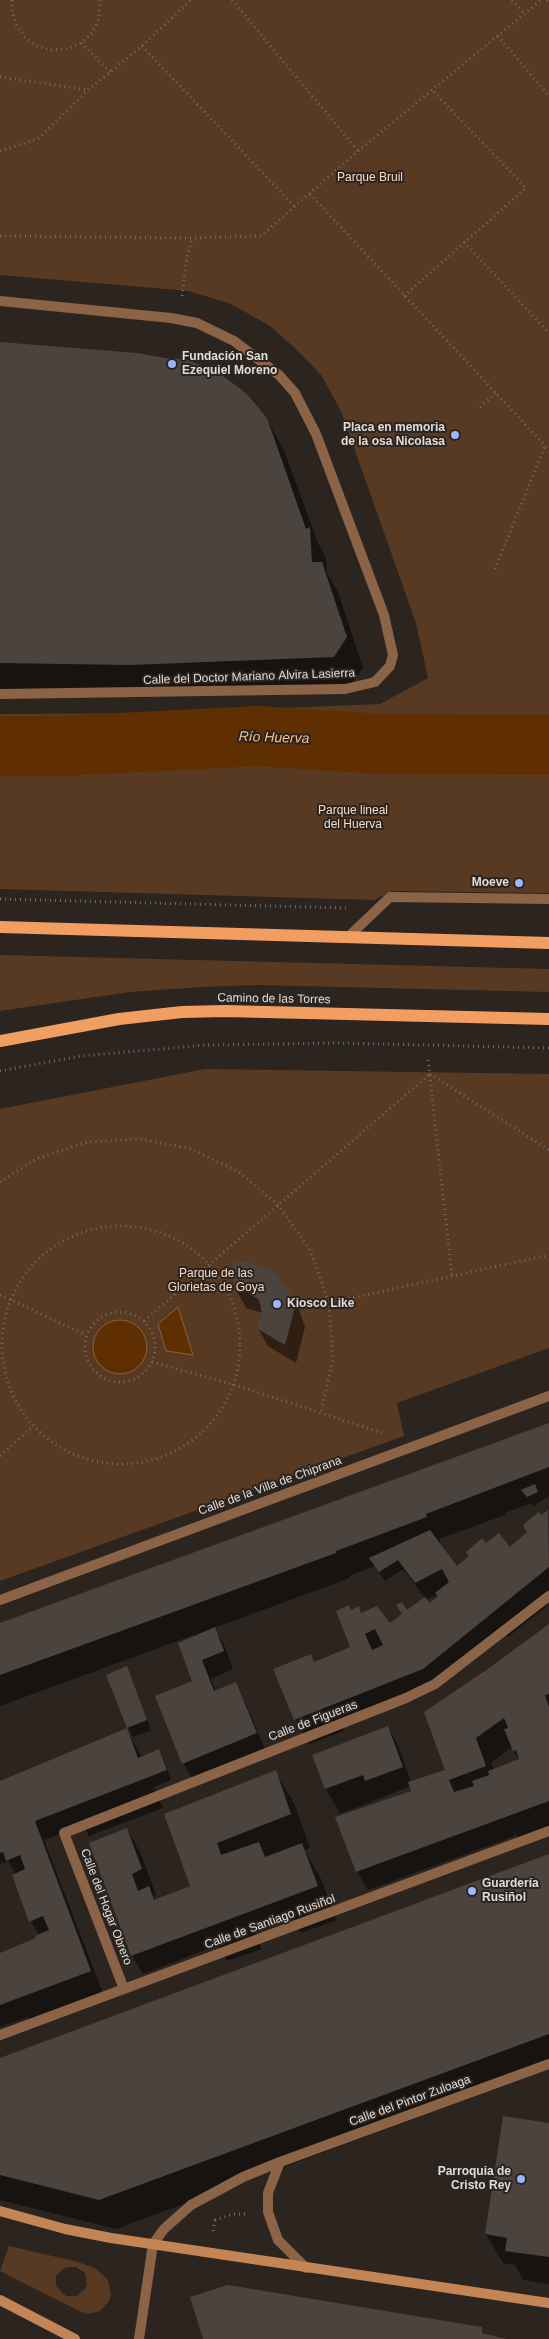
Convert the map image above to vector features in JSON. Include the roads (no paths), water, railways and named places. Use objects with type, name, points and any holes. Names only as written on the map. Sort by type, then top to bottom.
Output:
[{"type":"main road","points":[[0,927],[549,943]]},
{"type":"main road","name":"Camino de las Torres","points":[[0,1041],[119,1019],[182,1012],[235,1011],[549,1019]]},
{"type":"main road","points":[[0,2211],[65,2229],[153,2244],[549,2303]]},
{"type":"main road","points":[[0,2300],[75,2339]]},
{"type":"street","name":"Calle del Doctor Mariano Alvira Lasierra","points":[[0,301],[171,318],[197,323],[234,341],[279,376],[295,393],[316,434],[384,615],[393,655],[390,666],[375,682],[345,689],[0,694]]},
{"type":"street","points":[[348,938],[390,897],[549,899]]},
{"type":"street","name":"Calle de la Villa de Chiprana","points":[[0,1600],[549,1396]]},
{"type":"street","name":"Calle de Figueras","points":[[64,1833],[406,1698],[436,1684],[549,1596]]},
{"type":"street","name":"Calle de Santiago Rusiñol","points":[[0,2035],[549,1831]]},
{"type":"street","name":"Calle del Hogar Obrero","points":[[64,1833],[124,1989]]},
{"type":"street","name":"Calle del Pintor Zuloaga","points":[[153,2244],[164,2230],[191,2204],[244,2176],[549,2064]]},
{"type":"street","points":[[280,2162],[268,2193],[268,2212],[278,2240],[306,2268]]},
{"type":"street","points":[[140,2339],[153,2244]]},
{"type":"waterway","name":"Río Huerva","points":[[0,746],[60,746],[258,736],[380,744],[549,745]]},
{"type":"place","name":"Fundación San Ezequiel Moreno","points":[[172,364]]},
{"type":"place","name":"Placa en memoria de la osa Nicolasa","points":[[455,435]]},
{"type":"place","name":"Moeve","points":[[519,883]]},
{"type":"place","name":"Kiosco Like","points":[[277,1304]]},
{"type":"place","name":"Guardería Rusiñol","points":[[472,1891]]},
{"type":"place","name":"Parroquia de Cristo Rey","points":[[521,2179]]},
{"type":"park label","name":"Parque Bruil","points":[[370,178]]},
{"type":"park label","name":"Parque lineal del Huerva","points":[[353,818]]},
{"type":"park label","name":"Parque de las Glorietas de Goya","points":[[216,1281]]}]
